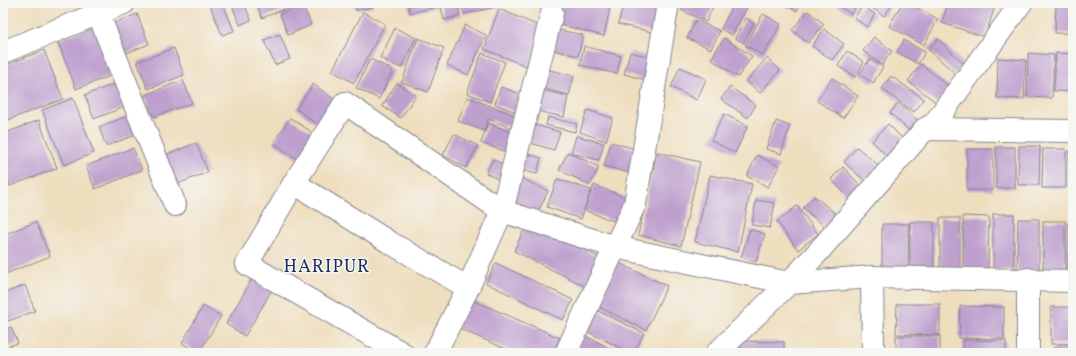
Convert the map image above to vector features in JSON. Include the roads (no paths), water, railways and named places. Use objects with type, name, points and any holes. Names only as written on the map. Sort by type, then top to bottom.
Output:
[{"type":"street","points":[[3,52],[124,3]]},
{"type":"street","points":[[566,353],[635,204],[668,3]]},
{"type":"street","points":[[716,353],[789,283],[818,252],[925,129],[934,124],[1021,3]]},
{"type":"street","points":[[436,353],[468,288],[502,211],[552,13]]},
{"type":"street","points":[[98,14],[174,205]]},
{"type":"street","points":[[402,353],[247,264],[294,183],[345,103],[502,211],[615,247],[789,283],[872,277],[1073,281]]},
{"type":"street","points":[[925,129],[1073,131]]},
{"type":"street","points":[[294,183],[389,242],[468,288]]},
{"type":"street","points":[[872,277],[873,353]]},
{"type":"street","points":[[1028,280],[1028,353]]},
{"type":"district","name":"HARIPUR","points":[[327,266]]}]
